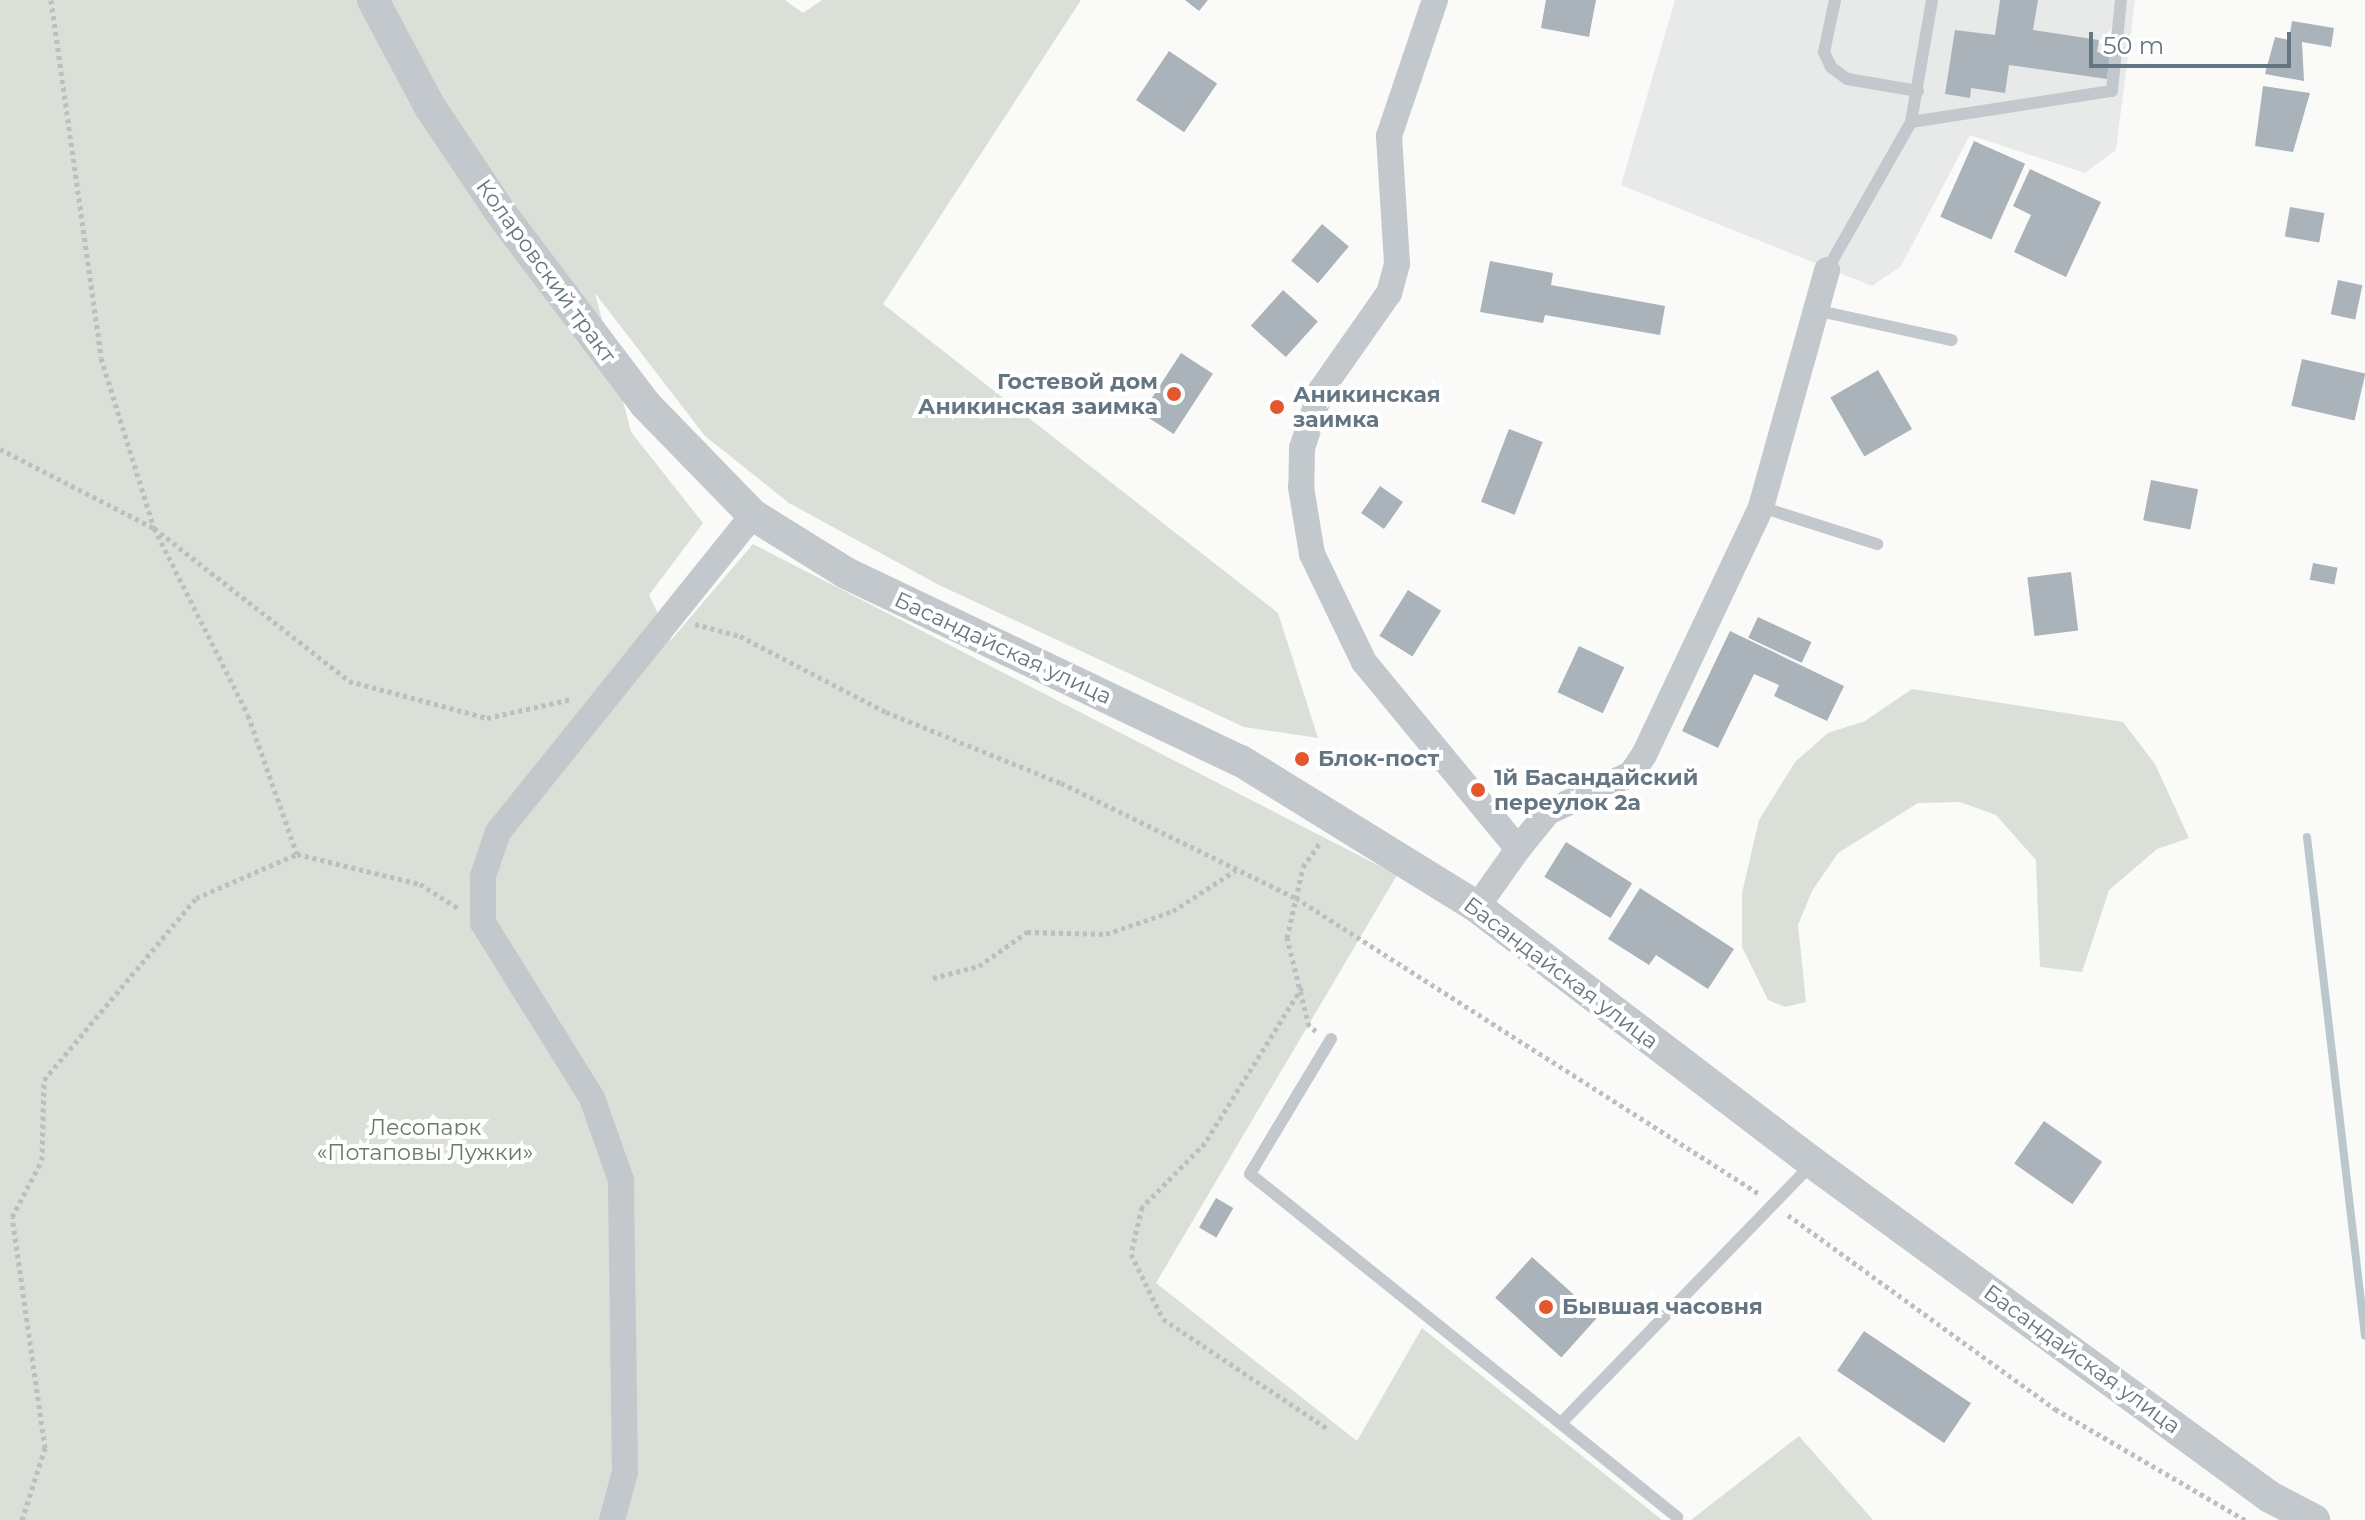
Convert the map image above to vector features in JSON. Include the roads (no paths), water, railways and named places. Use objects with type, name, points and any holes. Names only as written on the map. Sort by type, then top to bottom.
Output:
[{"type":"street","name":"Коларовский тракт","points":[[373,0],[430,107],[503,216],[645,404],[753,515]]},
{"type":"street","points":[[1435,0],[1389,136],[1397,264],[1389,293],[1321,390],[1302,448],[1301,487],[1312,554],[1364,662],[1518,849]]},
{"type":"street","points":[[1477,907],[1548,812],[1631,774],[1644,755],[1761,507],[1812,310],[1827,270]]},
{"type":"street","points":[[612,1520],[625,1472],[621,1180],[592,1098],[483,923],[483,876],[498,832],[612,690],[674,619],[753,515]]},
{"type":"street","name":"Басандайская улица","points":[[753,515],[846,573],[1241,761],[1477,907],[1813,1163],[2270,1497],[2314,1520]]},
{"type":"lane","points":[[1835,0],[1824,52],[1831,67],[1847,79],[1918,91]]},
{"type":"lane","points":[[1827,270],[1911,122],[1932,0]]},
{"type":"lane","points":[[1911,122],[2112,91],[2121,0]]},
{"type":"lane","points":[[1812,310],[1952,340]]},
{"type":"lane","points":[[1761,507],[1877,544]]},
{"type":"lane","points":[[1331,1039],[1250,1174],[1677,1517]]},
{"type":"lane","points":[[1562,1422],[1777,1207],[1813,1163]]},
{"type":"waterway","points":[[2307,837],[2365,1336]]},
{"type":"place","name":"Гостевой дом Аникинская заимка","points":[[1174,394]]},
{"type":"place","name":"Аникинская заимка","points":[[1277,407]]},
{"type":"place","name":"Блок-пост","points":[[1302,759]]},
{"type":"place","name":"1й Басандайский переулок 2а","points":[[1478,790]]},
{"type":"place","name":"Бывшая часовня","points":[[1546,1307]]},
{"type":"park label","name":"Лесопарк «Потаповы Лужки»","points":[[425,1140]]}]
